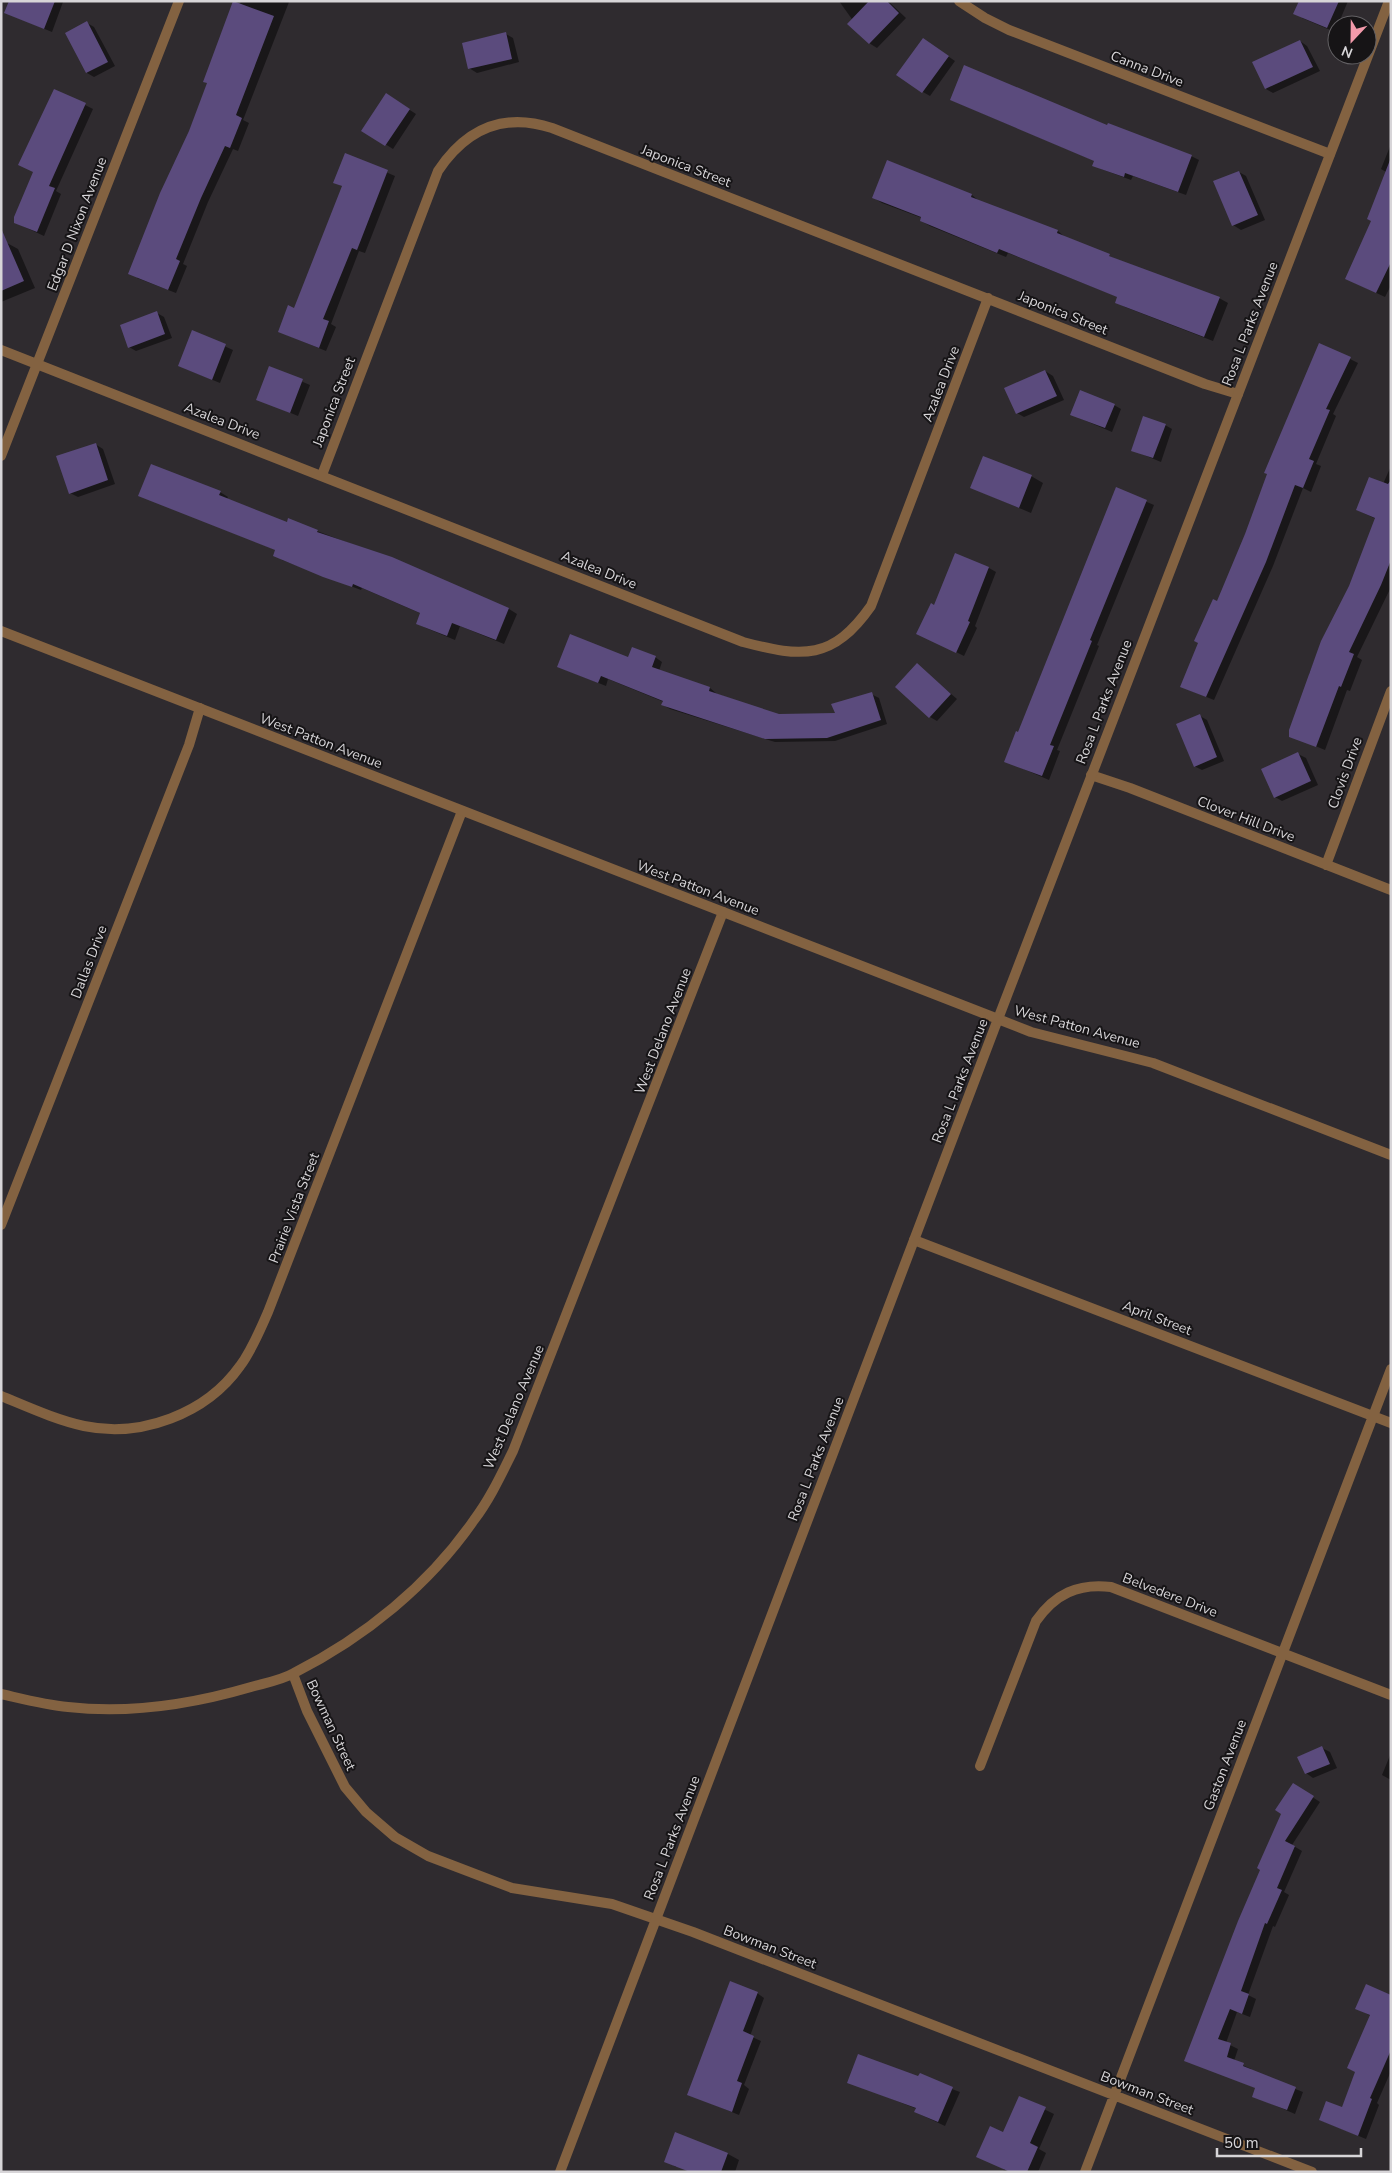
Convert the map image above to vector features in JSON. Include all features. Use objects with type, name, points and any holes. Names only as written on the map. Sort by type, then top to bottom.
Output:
[{"type":"street","name":"Edgar D Nixon Avenue","points":[[1,456],[179,1]]},
{"type":"street","name":"Canna Drive","points":[[959,1],[985,18],[1009,30],[1288,140],[1330,154]]},
{"type":"street","name":"Rosa L Parks Avenue","points":[[560,2172],[1091,775],[1389,1]]},
{"type":"street","name":"Japonica Street","points":[[322,475],[438,171],[449,154],[461,142],[478,131],[494,125],[524,122],[552,128],[1196,380],[1238,394]]},
{"type":"street","name":"Azalea Drive","points":[[1,350],[743,642],[771,650],[820,650],[841,640],[857,626],[871,606],[988,298]]},
{"type":"street","name":"West Patton Avenue","points":[[1,631],[1031,1032],[1153,1063],[1391,1155]]},
{"type":"street","name":"Clovis Drive","points":[[1326,865],[1391,691]]},
{"type":"street","name":"Dallas Drive","points":[[1,1226],[189,744],[200,708]]},
{"type":"street","name":"Clover Hill Drive","points":[[1091,775],[1391,890]]},
{"type":"street","name":"Prairie Vista Street","points":[[1,1396],[62,1420],[86,1426],[136,1428],[158,1423],[191,1409],[219,1389],[240,1367],[268,1312],[462,811]]},
{"type":"street","name":"West Delano Avenue","points":[[1,1694],[66,1707],[94,1709],[154,1707],[220,1696],[293,1674],[364,1630],[410,1594],[457,1544],[493,1490],[513,1451],[533,1404],[723,912]]},
{"type":"street","name":"April Street","points":[[914,1240],[1391,1423]]},
{"type":"street","name":"Gaston Avenue","points":[[1084,2172],[1391,1369]]},
{"type":"street","name":"Belvedere Drive","points":[[980,1766],[1036,1621],[1045,1608],[1060,1595],[1078,1587],[1094,1584],[1111,1586],[1391,1696]]},
{"type":"street","name":"Bowman Street","points":[[293,1674],[307,1711],[345,1787],[366,1812],[395,1837],[428,1856],[512,1888],[612,1904],[1312,2172]]},
{"type":"building","points":[[9,1],[55,1],[44,29],[4,13]]},
{"type":"building","points":[[233,1],[274,16],[236,115],[242,118],[230,148],[225,146],[201,198],[176,259],[180,261],[168,290],[128,274],[160,193],[189,131],[207,83],[203,82]]},
{"type":"building","points":[[869,1],[887,1],[899,13],[869,44],[847,24]]},
{"type":"building","points":[[1299,1],[1339,1],[1333,15],[1327,15],[1327,28],[1293,14]]},
{"type":"building","points":[[87,21],[108,62],[86,73],[65,33]]},
{"type":"building","points":[[506,32],[512,59],[468,69],[462,43]]},
{"type":"building","points":[[923,38],[949,56],[922,93],[896,75]]},
{"type":"building","points":[[1300,40],[1313,67],[1265,89],[1252,62]]},
{"type":"building","points":[[964,65],[1107,125],[1108,123],[1192,155],[1178,192],[1125,173],[1124,177],[1092,166],[1094,161],[950,100]]},
{"type":"building","points":[[54,89],[86,103],[49,186],[55,188],[37,232],[14,223],[14,217],[33,172],[18,165]]},
{"type":"building","points":[[386,93],[410,109],[385,146],[361,131]]},
{"type":"building","points":[[345,153],[388,170],[357,250],[352,248],[323,319],[329,321],[319,348],[278,332],[288,305],[294,308],[342,186],[333,183]]},
{"type":"building","points":[[887,160],[972,194],[971,197],[1058,230],[1057,233],[1110,254],[1109,256],[1220,297],[1204,337],[1115,303],[1117,297],[999,249],[997,253],[920,221],[921,217],[872,198]]},
{"type":"building","points":[[1390,160],[1391,262],[1376,293],[1345,279],[1371,221],[1367,219]]},
{"type":"building","points":[[1239,171],[1258,215],[1232,226],[1213,181]]},
{"type":"building","points":[[1,228],[24,281],[1,291]]},
{"type":"building","points":[[157,311],[165,334],[128,348],[120,325]]},
{"type":"building","points":[[192,330],[226,344],[212,380],[178,366]]},
{"type":"building","points":[[1319,343],[1351,357],[1326,409],[1330,410],[1309,459],[1314,461],[1303,488],[1295,485],[1266,562],[1206,697],[1180,687],[1198,643],[1194,641],[1213,599],[1217,601],[1245,534],[1267,474],[1264,473]]},
{"type":"building","points":[[269,366],[303,379],[290,413],[256,400]]},
{"type":"building","points":[[1045,370],[1057,396],[1016,414],[1004,388]]},
{"type":"building","points":[[1080,390],[1115,404],[1105,428],[1070,415]]},
{"type":"building","points":[[1143,416],[1166,424],[1153,458],[1131,451]]},
{"type":"building","points":[[96,443],[108,480],[69,494],[56,456]]},
{"type":"building","points":[[983,456],[1032,475],[1019,508],[970,488]]},
{"type":"building","points":[[151,464],[221,491],[219,495],[287,522],[288,518],[318,530],[317,532],[392,557],[509,608],[496,640],[452,623],[447,636],[416,624],[420,613],[353,584],[352,587],[323,577],[273,556],[275,550],[138,496]]},
{"type":"building","points":[[1369,477],[1388,484],[1391,480],[1391,560],[1349,652],[1354,654],[1341,687],[1339,686],[1316,747],[1289,737],[1289,730],[1321,641],[1349,586],[1375,518],[1356,510]]},
{"type":"building","points":[[1116,487],[1147,500],[1050,745],[1054,746],[1042,776],[1004,762],[1016,731],[1018,732]]},
{"type":"building","points":[[955,553],[989,567],[968,621],[970,622],[956,653],[916,634],[931,603],[934,605]]},
{"type":"building","points":[[570,634],[628,657],[632,647],[656,656],[652,667],[710,687],[709,691],[779,714],[835,713],[831,704],[872,692],[881,720],[827,738],[765,739],[661,705],[663,701],[601,676],[598,683],[557,667]]},
{"type":"building","points":[[917,663],[951,694],[929,718],[895,687]]},
{"type":"building","points":[[1200,714],[1217,757],[1194,767],[1176,724]]},
{"type":"building","points":[[1298,752],[1311,781],[1274,798],[1261,769]]},
{"type":"building","points":[[1322,1746],[1330,1764],[1305,1774],[1297,1757]]},
{"type":"building","points":[[1293,1783],[1314,1796],[1285,1841],[1295,1846],[1277,1888],[1282,1890],[1267,1924],[1265,1923],[1241,1991],[1249,1994],[1242,2014],[1230,2009],[1218,2039],[1231,2043],[1227,2057],[1244,2063],[1243,2066],[1296,2087],[1287,2110],[1252,2097],[1255,2088],[1184,2061],[1238,1921],[1260,1870],[1257,1868],[1281,1814],[1275,1810]]},
{"type":"building","points":[[730,1981],[758,1992],[743,2031],[754,2036],[737,2081],[742,2083],[732,2112],[687,2095]]},
{"type":"building","points":[[1366,1984],[1391,1995],[1391,2050],[1370,2098],[1372,2099],[1358,2136],[1319,2120],[1326,2101],[1342,2107],[1355,2072],[1347,2068],[1370,2015],[1355,2009]]},
{"type":"building","points":[[858,2054],[918,2076],[920,2073],[953,2087],[938,2122],[914,2112],[916,2108],[847,2083]]},
{"type":"building","points":[[1019,2096],[1046,2107],[1030,2143],[1038,2147],[1027,2172],[1010,2172],[976,2157],[990,2126],[1003,2132]]},
{"type":"building","points":[[675,2132],[728,2153],[721,2172],[690,2172],[664,2162]]}]
